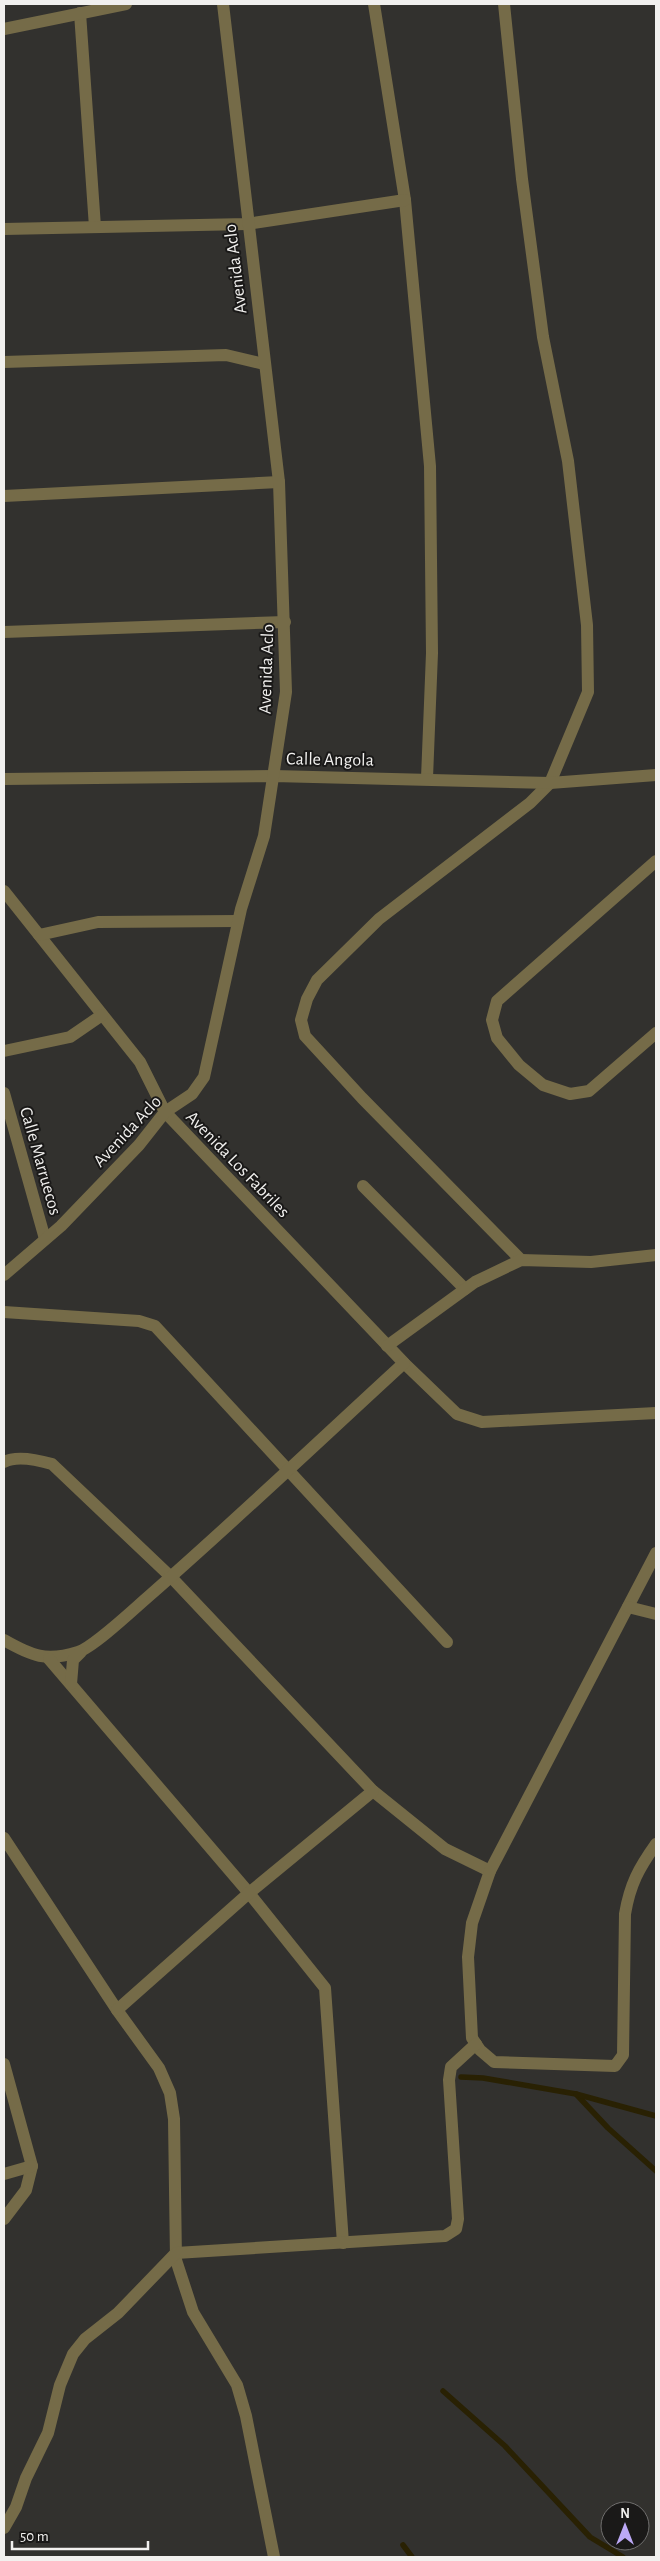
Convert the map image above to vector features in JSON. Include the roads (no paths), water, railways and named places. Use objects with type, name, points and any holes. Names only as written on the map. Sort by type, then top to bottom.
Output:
[{"type":"street","points":[[4,29],[126,4]]},
{"type":"street","name":"Avenida Aclo","points":[[4,1275],[61,1226],[139,1145],[165,1112],[192,1094],[204,1077],[238,922],[264,836],[286,692],[280,482],[264,364],[222,4]]},
{"type":"street","points":[[374,4],[405,200],[430,466],[432,653],[427,778]]},
{"type":"street","points":[[504,4],[522,179],[543,337],[568,461],[587,625],[588,692],[550,782],[530,803],[379,919],[317,980],[307,999],[301,1020],[305,1036],[362,1098],[521,1260]]},
{"type":"street","points":[[80,13],[95,227]]},
{"type":"street","points":[[4,229],[248,224],[405,200]]},
{"type":"street","points":[[4,362],[226,355],[264,364]]},
{"type":"street","points":[[4,496],[280,482]]},
{"type":"street","points":[[4,632],[285,622]]},
{"type":"street","name":"Calle Angola","points":[[4,778],[274,776],[550,782],[656,775]]},
{"type":"street","points":[[656,861],[497,1001],[492,1020],[497,1038],[519,1065],[543,1085],[570,1094],[589,1091],[656,1033]]},
{"type":"street","name":"Avenida Los Fabriles","points":[[6,897],[39,935],[140,1062],[165,1112],[387,1346],[457,1414],[482,1422],[656,1412]]},
{"type":"street","points":[[39,935],[98,922],[238,922]]},
{"type":"street","points":[[4,1051],[70,1037],[102,1015]]},
{"type":"street","name":"Calle Marruecos","points":[[4,1093],[45,1239]]},
{"type":"street","points":[[363,1186],[465,1289]]},
{"type":"street","points":[[387,1346],[465,1289],[521,1260],[591,1262],[656,1255]]},
{"type":"street","points":[[4,1312],[140,1321],[156,1326],[447,1642]]},
{"type":"street","points":[[71,1684],[73,1660],[81,1652],[118,1624],[171,1577],[404,1363]]},
{"type":"street","points":[[4,1462],[8,1460],[36,1460],[52,1464],[171,1577],[373,1790],[445,1849],[490,1871]]},
{"type":"street","points":[[656,1553],[490,1871],[472,1923],[468,1957],[472,2038],[480,2050],[494,2062],[615,2066],[623,2055],[625,1914],[629,1891],[639,1867],[656,1844]]},
{"type":"street","points":[[628,1607],[656,1614]]},
{"type":"street","points":[[4,1640],[23,1651],[49,1659],[81,1652]]},
{"type":"street","points":[[49,1659],[249,1893],[325,1988],[343,2243]]},
{"type":"street","points":[[117,2010],[249,1893],[373,1790]]},
{"type":"street","points":[[4,1838],[117,2010],[159,2068],[170,2093],[174,2119],[176,2253],[193,2312],[237,2385],[246,2416],[274,2557]]},
{"type":"street","points":[[4,2528],[16,2507],[26,2478],[48,2433],[60,2385],[73,2354],[85,2339],[118,2313],[176,2253],[445,2236],[456,2230],[458,2219],[450,2080],[452,2067],[476,2044]]},
{"type":"street","points":[[4,2064],[32,2166],[26,2190],[4,2219]]},
{"type":"street","points":[[4,2174],[32,2166]]},
{"type":"waterway","points":[[461,2077],[483,2078],[576,2094],[608,2128],[656,2171]]},
{"type":"waterway","points":[[576,2094],[656,2116]]},
{"type":"waterway","points":[[443,2391],[505,2446],[590,2537],[623,2557]]},
{"type":"waterway","points":[[403,2545],[412,2557]]}]
